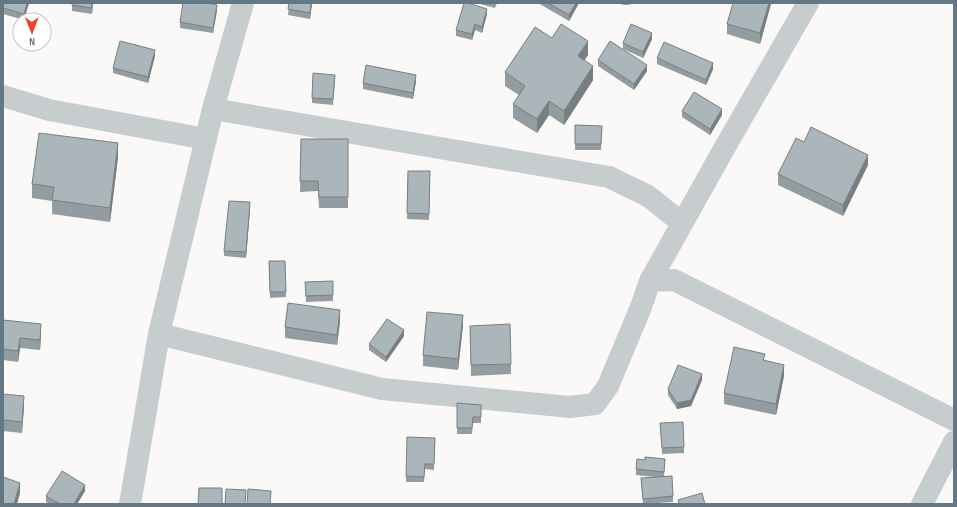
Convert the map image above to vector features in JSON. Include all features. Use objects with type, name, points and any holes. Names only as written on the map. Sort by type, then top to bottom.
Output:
[{"type":"street","points":[[130,504],[159,334],[213,109],[243,3]]},
{"type":"street","points":[[159,334],[382,389],[570,407],[595,404],[608,386],[641,307],[650,281],[808,3]]},
{"type":"street","points":[[3,96],[49,110],[206,138]]},
{"type":"street","points":[[213,109],[609,177],[648,196],[682,223]]},
{"type":"street","points":[[650,281],[674,280],[954,420]]},
{"type":"street","points":[[922,504],[954,442]]},
{"type":"building","points":[[3,3],[27,3],[25,12],[17,12],[3,8]]},
{"type":"building","points":[[72,3],[92,3],[92,8],[72,5]]},
{"type":"building","points":[[183,3],[208,3],[217,5],[213,28],[180,22]]},
{"type":"building","points":[[289,3],[311,3],[310,13],[288,9]]},
{"type":"building","points":[[464,3],[487,9],[482,27],[475,24],[472,34],[456,30]]},
{"type":"building","points":[[548,3],[576,3],[569,15]]},
{"type":"building","points":[[733,3],[769,3],[760,33],[727,24]]},
{"type":"building","points":[[561,24],[588,41],[578,56],[593,66],[564,111],[549,101],[537,119],[513,104],[525,86],[505,72],[535,27],[552,38]]},
{"type":"building","points":[[631,24],[652,33],[643,52],[623,43]]},
{"type":"building","points":[[120,41],[155,50],[148,77],[113,68]]},
{"type":"building","points":[[610,41],[647,65],[634,84],[598,60]]},
{"type":"building","points":[[664,42],[713,63],[706,80],[657,58]]},
{"type":"building","points":[[366,65],[416,75],[413,93],[363,83]]},
{"type":"building","points":[[313,73],[335,75],[333,99],[312,98]]},
{"type":"building","points":[[694,92],[722,109],[710,129],[682,111]]},
{"type":"building","points":[[575,125],[602,126],[601,144],[575,144]]},
{"type":"building","points":[[811,127],[868,155],[843,205],[778,174],[796,138],[804,142]]},
{"type":"building","points":[[39,133],[118,143],[110,208],[52,200],[54,187],[32,184]]},
{"type":"building","points":[[301,139],[348,139],[348,197],[319,197],[318,181],[300,181]]},
{"type":"building","points":[[408,171],[430,171],[429,214],[407,213]]},
{"type":"building","points":[[229,201],[250,202],[246,252],[224,251]]},
{"type":"building","points":[[269,261],[285,261],[286,292],[270,292]]},
{"type":"building","points":[[333,281],[333,295],[306,296],[305,282]]},
{"type":"building","points":[[288,303],[340,310],[337,335],[285,327]]},
{"type":"building","points":[[427,312],[463,315],[458,359],[423,355]]},
{"type":"building","points":[[387,319],[404,330],[386,357],[369,344]]},
{"type":"building","points":[[3,320],[41,324],[40,340],[20,338],[18,351],[3,349]]},
{"type":"building","points":[[510,324],[511,364],[471,365],[470,326]]},
{"type":"building","points":[[734,347],[765,354],[763,360],[784,365],[776,404],[724,393]]},
{"type":"building","points":[[678,365],[702,374],[691,400],[677,403],[668,389]]},
{"type":"building","points":[[3,394],[24,396],[22,422],[3,420]]},
{"type":"building","points":[[457,403],[481,405],[481,417],[473,417],[472,428],[457,428]]},
{"type":"building","points":[[683,422],[684,447],[662,448],[660,423]]},
{"type":"building","points":[[407,437],[435,438],[434,464],[425,464],[424,477],[406,476]]},
{"type":"building","points":[[645,457],[665,459],[664,472],[636,469],[637,459],[645,460]]},
{"type":"building","points":[[62,471],[85,485],[74,504],[60,504],[46,496]]},
{"type":"building","points":[[672,476],[673,496],[643,499],[641,478]]},
{"type":"building","points":[[3,477],[20,483],[14,504],[3,504]]},
{"type":"building","points":[[199,488],[222,488],[222,504],[198,504]]},
{"type":"building","points":[[226,489],[246,490],[245,504],[225,504]]},
{"type":"building","points":[[248,489],[271,491],[270,504],[247,504]]},
{"type":"building","points":[[702,493],[705,504],[679,504],[678,500]]}]
